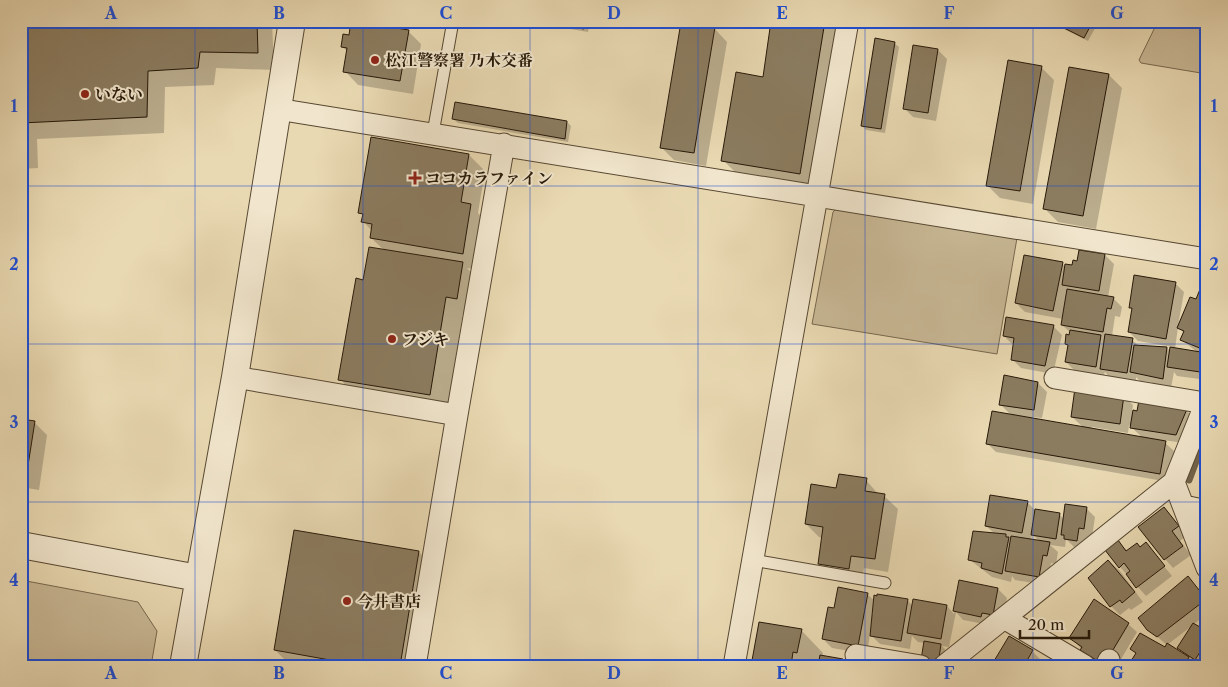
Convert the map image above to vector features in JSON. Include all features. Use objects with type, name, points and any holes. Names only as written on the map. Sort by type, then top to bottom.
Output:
[{"type":"street","points":[[183,666],[235,377],[292,21]]},
{"type":"street","points":[[734,666],[848,21]]},
{"type":"street","points":[[277,108],[1207,259]]},
{"type":"street","points":[[415,666],[504,144]]},
{"type":"street","points":[[235,377],[457,415]]},
{"type":"street","points":[[944,666],[1010,621],[1174,482],[1206,401],[1055,378]]},
{"type":"street","points":[[1174,482],[1207,568]]},
{"type":"street","points":[[1184,506],[1207,510]]},
{"type":"street","points":[[21,545],[198,578]]},
{"type":"street","points":[[1010,621],[1085,666]]},
{"type":"street","points":[[856,655],[921,666]]},
{"type":"lane","points":[[433,133],[453,21]]},
{"type":"lane","points":[[753,560],[885,583]]},
{"type":"shaded area","points":[[1158,21],[1207,21],[1207,74],[1141,63],[1139,60]]},
{"type":"shaded area","points":[[839,206],[1017,238],[997,354],[812,324],[833,212]]},
{"type":"shaded area","points":[[21,580],[138,602],[157,631],[151,666],[21,666]]},
{"type":"building","name":"いない","points":[[21,21],[257,21],[258,53],[200,52],[198,68],[148,71],[147,117],[21,123]]},
{"type":"building","name":"松江警察署 乃木交番","points":[[351,21],[409,30],[400,81],[343,72],[347,48],[341,47],[343,34],[349,35]]},
{"type":"building","points":[[540,21],[585,21],[584,29]]},
{"type":"building","points":[[771,21],[825,21],[800,174],[721,161],[736,72],[763,77]]},
{"type":"building","points":[[1050,21],[1093,21],[1084,38]]},
{"type":"building","points":[[681,22],[715,27],[694,153],[660,148]]},
{"type":"building","points":[[875,38],[895,42],[881,129],[861,126]]},
{"type":"building","points":[[913,45],[938,49],[928,113],[903,109]]},
{"type":"building","points":[[1008,60],[1042,66],[1020,191],[986,186]]},
{"type":"building","points":[[1069,67],[1109,74],[1083,216],[1043,209]]},
{"type":"building","points":[[455,102],[567,121],[565,139],[452,119]]},
{"type":"building","name":"ココカラファイン","points":[[371,137],[469,154],[461,202],[471,204],[463,254],[370,238],[372,224],[361,222],[363,214],[358,213]]},
{"type":"building","name":"フジキ","points":[[369,247],[463,262],[457,299],[446,297],[430,395],[338,380],[356,278],[363,280]]},
{"type":"building","points":[[1079,250],[1105,254],[1099,291],[1062,285],[1065,264],[1072,265],[1073,260],[1077,261]]},
{"type":"building","points":[[1024,255],[1063,262],[1053,311],[1015,303]]},
{"type":"building","points":[[1134,275],[1176,282],[1166,339],[1128,332],[1132,308],[1129,308]]},
{"type":"building","points":[[1203,282],[1207,284],[1207,351],[1180,340],[1184,331],[1177,328],[1190,297],[1196,299]]},
{"type":"building","points":[[1067,289],[1114,297],[1111,309],[1107,308],[1103,332],[1061,325]]},
{"type":"building","points":[[1006,317],[1054,325],[1045,366],[1011,360],[1014,338],[1003,336]]},
{"type":"building","points":[[1070,330],[1101,335],[1096,367],[1065,362],[1068,345],[1065,344],[1066,334],[1069,335]]},
{"type":"building","points":[[1105,334],[1133,338],[1127,373],[1100,369]]},
{"type":"building","points":[[1134,345],[1167,347],[1163,379],[1130,372]]},
{"type":"building","points":[[1170,347],[1207,353],[1207,361],[1202,363],[1200,372],[1167,367]]},
{"type":"building","points":[[1004,375],[1038,382],[1034,410],[999,405]]},
{"type":"building","points":[[1075,388],[1124,395],[1120,424],[1071,417]]},
{"type":"building","points":[[1139,400],[1187,409],[1176,435],[1130,428],[1133,410],[1137,411]]},
{"type":"building","points":[[992,411],[1166,441],[1160,474],[986,444]]},
{"type":"building","points":[[21,419],[35,421],[26,478],[21,477]]},
{"type":"building","points":[[839,474],[867,478],[865,491],[885,494],[875,559],[851,556],[849,569],[818,564],[823,527],[805,524],[811,484],[836,488]]},
{"type":"building","points":[[990,495],[1028,501],[1022,533],[985,526]]},
{"type":"building","points":[[1065,504],[1087,507],[1084,529],[1079,528],[1077,541],[1064,539],[1064,535],[1061,535]]},
{"type":"building","points":[[1164,507],[1179,526],[1172,531],[1183,546],[1164,560],[1138,527]]},
{"type":"building","points":[[1035,509],[1060,513],[1056,539],[1031,535]]},
{"type":"building","name":"今井書店","points":[[294,530],[419,551],[400,666],[342,664],[342,666],[329,666],[330,660],[274,650]]},
{"type":"building","points":[[973,531],[1006,534],[1006,537],[1009,537],[1002,574],[981,568],[982,563],[968,560]]},
{"type":"building","points":[[1011,536],[1050,542],[1047,556],[1043,555],[1039,577],[1005,571]]},
{"type":"building","points":[[1118,540],[1126,551],[1137,543],[1140,547],[1146,542],[1165,566],[1136,588],[1126,574],[1130,571],[1124,563],[1119,568],[1105,550]]},
{"type":"building","points":[[1108,560],[1135,592],[1122,603],[1120,600],[1110,607],[1088,578]]},
{"type":"building","points":[[1188,576],[1203,595],[1201,597],[1204,601],[1157,637],[1147,630],[1138,618]]},
{"type":"building","points":[[959,580],[998,588],[993,615],[982,613],[981,617],[953,611]]},
{"type":"building","points":[[838,587],[868,593],[858,646],[822,639],[828,607],[834,608]]},
{"type":"building","points":[[877,594],[908,599],[901,641],[870,636],[874,595],[877,596]]},
{"type":"building","points":[[913,599],[947,605],[941,639],[907,633]]},
{"type":"building","points":[[1094,599],[1129,623],[1104,665],[1080,650],[1082,647],[1069,638]]},
{"type":"building","points":[[759,622],[802,629],[797,653],[793,652],[791,666],[751,666]]},
{"type":"building","points":[[1193,623],[1207,631],[1207,641],[1195,660],[1177,648]]},
{"type":"building","points":[[1140,633],[1165,647],[1167,643],[1189,657],[1184,666],[1139,666],[1131,661],[1136,653],[1130,649]]},
{"type":"building","points":[[1009,636],[1033,650],[1024,666],[991,666]]},
{"type":"building","points":[[924,641],[941,644],[939,658],[932,662],[921,660]]},
{"type":"building","points":[[820,655],[843,659],[842,666],[818,666]]},
{"type":"waterway","points":[[1189,480],[1207,432]]},
{"type":"place","name":"松江警察署 乃木交番","points":[[375,60]]},
{"type":"place","name":"いない","points":[[85,94]]},
{"type":"place","name":"ココカラファイン","points":[[415,178]]},
{"type":"place","name":"フジキ","points":[[392,339]]},
{"type":"place","name":"今井書店","points":[[347,601]]}]
